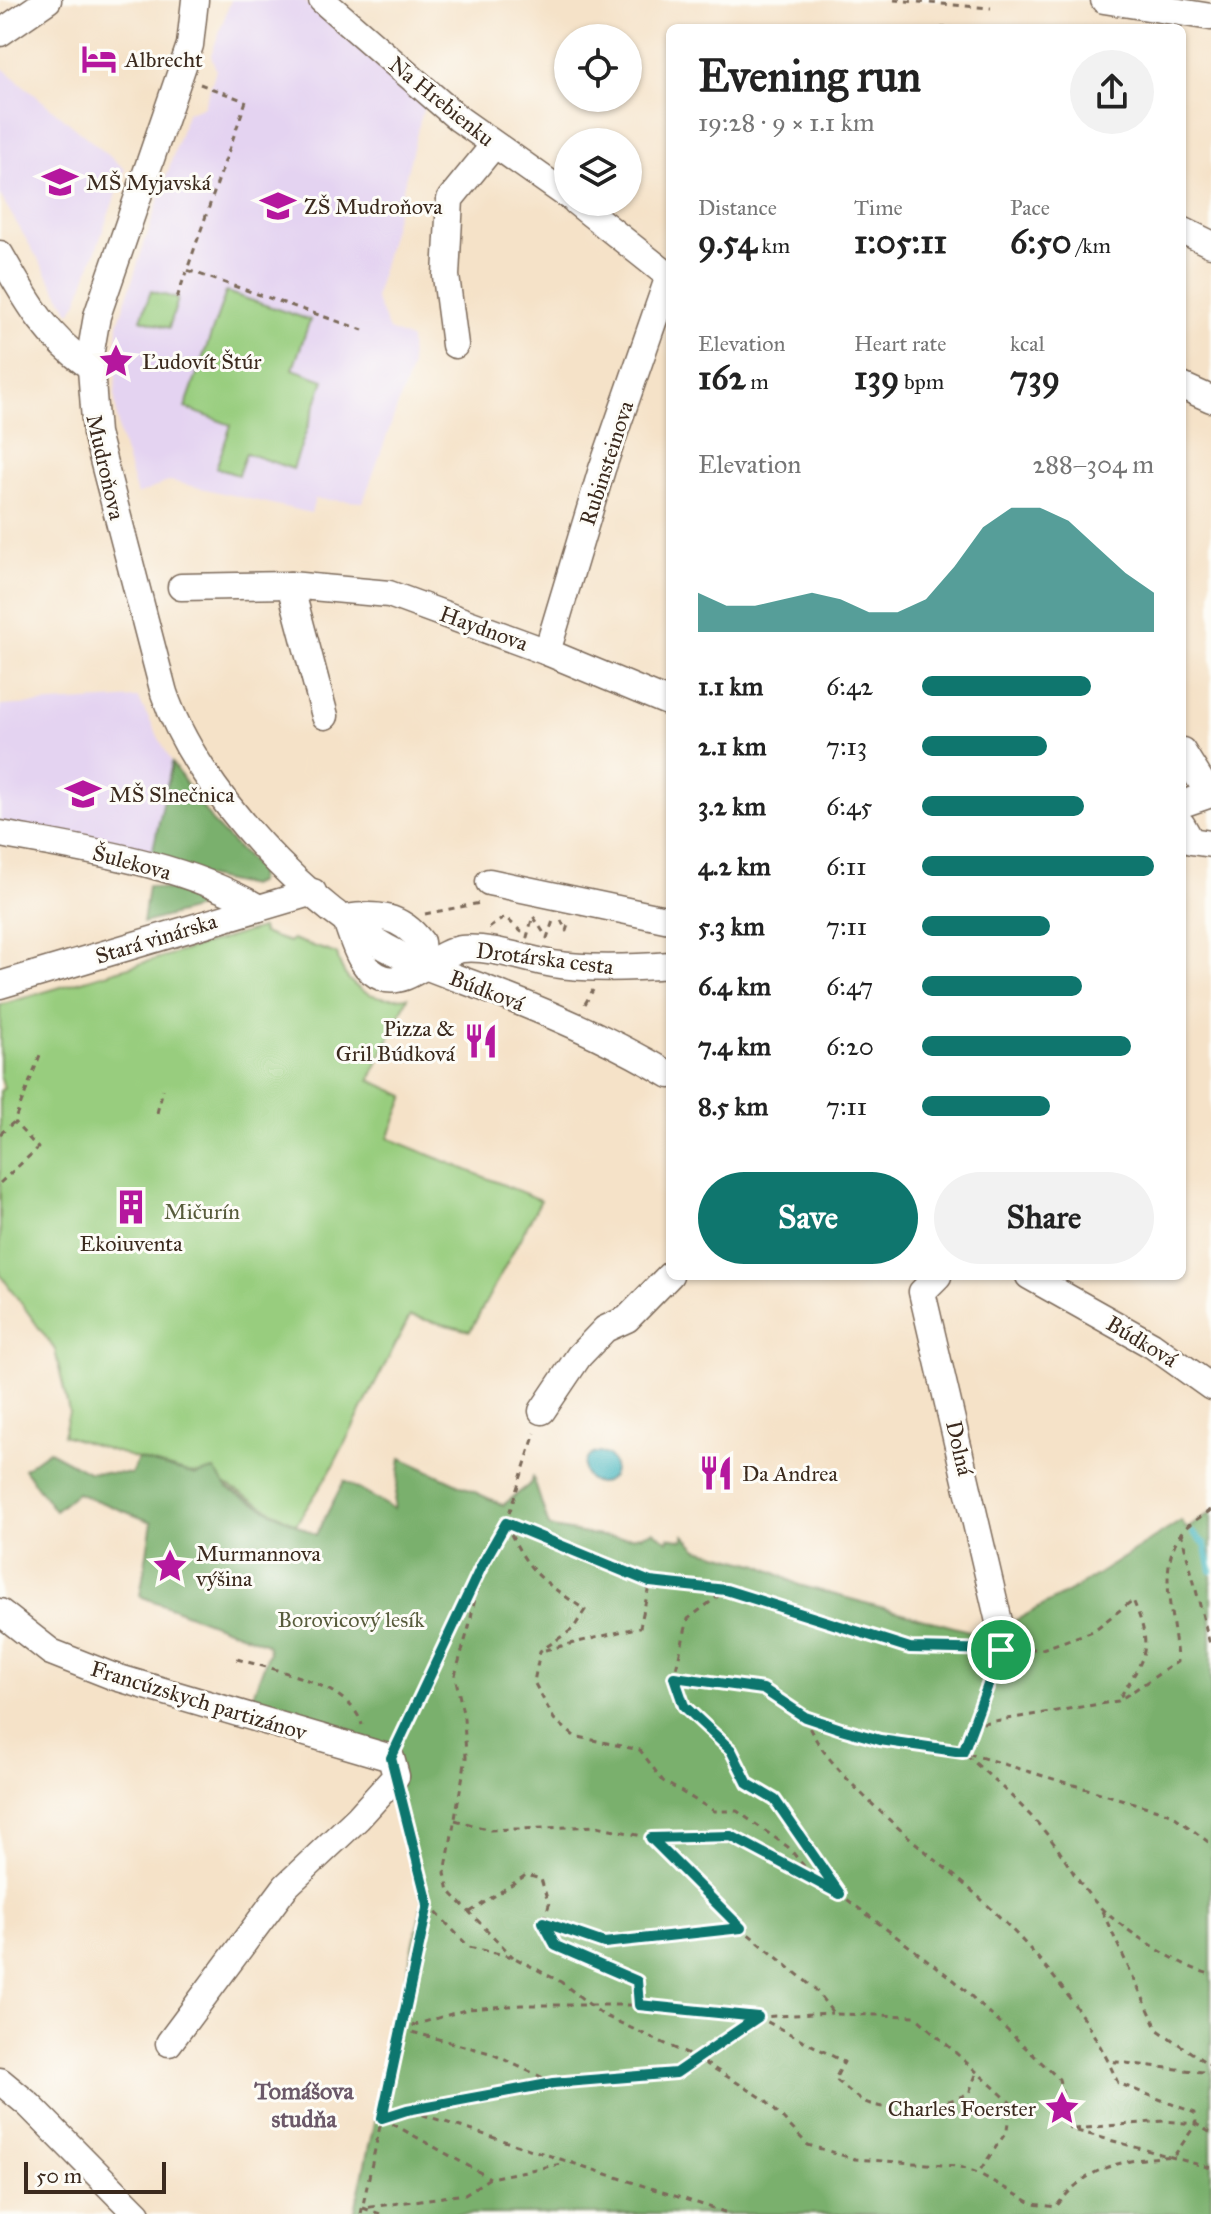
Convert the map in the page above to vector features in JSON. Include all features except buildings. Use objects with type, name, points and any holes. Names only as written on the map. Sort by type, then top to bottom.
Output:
[{"type":"street","points":[[0,33],[48,0]]},
{"type":"street","name":"Mudroňova","points":[[195,0],[190,45],[97,316],[89,366],[96,433],[164,693],[176,728],[207,782],[235,817],[313,892]]},
{"type":"street","name":"Na Hrebienku","points":[[322,0],[459,119],[554,186]]},
{"type":"street","points":[[1104,0],[1211,17]]},
{"type":"street","points":[[455,345],[446,276],[450,199],[494,145]]},
{"type":"street","points":[[594,216],[666,273]]},
{"type":"street","points":[[1186,232],[1211,244]]},
{"type":"street","points":[[0,254],[41,324],[56,341],[89,366]]},
{"type":"street","name":"Rubinsteinova","points":[[547,652],[602,469],[666,287]]},
{"type":"street","points":[[1186,388],[1211,399]]},
{"type":"street","points":[[290,585],[325,716]]},
{"type":"street","name":"Haydnova","points":[[181,587],[290,585],[389,594],[547,652],[666,701]]},
{"type":"street","points":[[1186,757],[1210,794],[1186,803]]},
{"type":"street","points":[[1186,832],[1191,841],[1211,844]]},
{"type":"street","name":"Šulekova","points":[[0,834],[111,854],[194,880],[259,908]]},
{"type":"street","points":[[0,849],[89,862],[153,881],[194,880]]},
{"type":"street","name":"Stará vinárska","points":[[0,985],[313,892]]},
{"type":"street","name":"Búdková","points":[[313,892],[385,947],[423,965],[580,1026],[666,1073]]},
{"type":"street","points":[[485,892],[578,900],[666,919]]},
{"type":"street","name":"Drotárska cesta","points":[[423,965],[453,950],[472,948],[557,964],[624,968],[666,965]]},
{"type":"street","points":[[542,1411],[579,1356],[605,1329],[627,1319],[666,1279]]},
{"type":"street","name":"Dolná","points":[[934,1280],[922,1292],[1001,1638]]},
{"type":"street","name":"Búdková","points":[[1036,1280],[1152,1345],[1211,1387]]},
{"type":"street","name":"Francúzskych partizánov","points":[[0,1612],[51,1652],[112,1676],[356,1747],[394,1767]]},
{"type":"street","points":[[169,2043],[286,1886],[358,1818],[394,1767]]},
{"type":"street","points":[[0,2081],[29,2105],[137,2214]]},
{"type":"path","points":[[894,0],[991,8]]},
{"type":"path","points":[[177,298],[246,100],[197,82]]},
{"type":"path","points":[[187,270],[363,330]]},
{"type":"path","points":[[419,917],[485,892]]},
{"type":"path","points":[[486,929],[505,917],[527,937],[533,916],[547,938],[556,912],[566,931],[578,900]]},
{"type":"path","points":[[582,1011],[593,989]]},
{"type":"path","points":[[0,1134],[14,1122],[40,1055]]},
{"type":"path","points":[[157,1113],[163,1089]]},
{"type":"path","points":[[0,1183],[38,1148],[14,1122]]},
{"type":"path","points":[[361,2214],[428,1904],[394,1767],[482,1565],[506,1523],[542,1411]]},
{"type":"path","points":[[976,1724],[1118,1701],[1177,1662],[1176,1628],[1165,1575],[1181,1532],[1211,1510]]},
{"type":"path","points":[[506,1523],[650,1582],[726,1590],[910,1648],[1001,1638],[1042,1649],[1093,1631],[1133,1600],[1146,1632],[1143,1662],[1118,1701]]},
{"type":"path","points":[[506,1523],[521,1558],[538,1576],[585,1610],[573,1629],[540,1651],[534,1682],[554,1719],[574,1736],[640,1750],[663,1781],[714,1811],[737,1811],[788,1847],[814,1878]]},
{"type":"path","points":[[1181,1532],[1211,1648]]},
{"type":"path","points":[[482,1565],[455,1675],[464,1718],[466,1758],[445,1873],[449,1891],[513,1957]]},
{"type":"path","points":[[540,1651],[640,1627],[650,1582]]},
{"type":"path","points":[[726,1590],[688,1619],[674,1677],[684,1706],[731,1750],[748,1784],[775,1800],[840,1894]]},
{"type":"path","points":[[963,1752],[976,1724],[1001,1638]]},
{"type":"path","points":[[237,1659],[306,1680],[349,1701],[362,1723],[356,1747]]},
{"type":"path","points":[[674,1677],[763,1689],[805,1717],[880,1740],[963,1752],[1171,1814],[1211,1844]]},
{"type":"path","points":[[805,1717],[811,1736],[858,1788],[1041,1959],[1086,2018],[1118,2083],[1195,2113],[1196,2124],[1174,2156]]},
{"type":"path","points":[[963,1752],[1016,1799],[1047,1834],[1101,1908],[1158,2030],[1211,2066]]},
{"type":"path","points":[[455,1820],[490,1830],[597,1826],[651,1838],[731,1836],[840,1894],[955,1981],[1059,2079],[1070,2129]]},
{"type":"path","points":[[651,1838],[741,1928],[814,1988],[834,2014],[915,2016],[1010,2102],[1007,2131],[978,2173]]},
{"type":"path","points":[[470,1912],[526,1875],[541,1879],[549,1905],[543,1922],[556,1946],[637,1981],[639,2005]]},
{"type":"path","points":[[428,1904],[469,1947],[513,1957],[561,1982],[590,2004],[642,2034],[700,2060],[764,2099],[808,2145],[855,2159],[957,2166],[978,2173],[1033,2204],[1056,2207],[1071,2187],[1099,2169],[1136,2159],[1174,2156]]},
{"type":"path","points":[[1101,1908],[1152,1944],[1201,1972],[1211,1974]]},
{"type":"path","points":[[543,1922],[604,1943],[741,1928]]},
{"type":"path","points":[[401,2029],[468,2009],[590,2004],[639,2005],[758,2017],[832,2013]]},
{"type":"path","points":[[758,2017],[844,2062],[835,2079],[865,2102],[909,2108],[948,2103],[969,2093],[977,2072]]},
{"type":"path","points":[[382,2118],[407,2110],[553,2083],[676,2073],[700,2060],[758,2017]]},
{"type":"path","points":[[401,2029],[490,2053],[553,2083]]},
{"type":"path","points":[[1108,2061],[1211,2073]]},
{"type":"path","points":[[407,2110],[731,2214]]},
{"type":"path","points":[[382,2118],[490,2178]]},
{"type":"path","points":[[1070,2129],[1164,2121],[1196,2124],[1211,2133]]},
{"type":"path","points":[[1070,2129],[1211,2168]]},
{"type":"path","points":[[363,2208],[465,2194],[490,2178],[569,2162]]},
{"type":"path","points":[[363,2208],[380,2214]]},
{"type":"shaded area","name":"ZŠ Mudroňova","points":[[231,0],[304,0],[424,105],[375,298],[389,330],[410,339],[411,369],[363,502],[315,499],[311,513],[170,481],[137,495],[119,433],[115,399],[118,324],[187,113],[204,106],[216,70],[211,55]]},
{"type":"shaded area","name":"MŠ Myjavská","points":[[0,66],[125,169],[77,303],[70,313],[0,195]]},
{"type":"shaded area","name":"MŠ Slnečnica","points":[[138,698],[172,763],[151,858],[0,825],[0,706]]},
{"type":"green space","points":[[151,291],[178,299],[169,328],[141,319]]},
{"type":"green space","points":[[226,292],[310,320],[293,369],[324,380],[293,469],[246,453],[238,475],[216,468],[231,425],[185,408]]},
{"type":"green space","points":[[172,763],[214,824],[259,870],[258,882],[250,886],[194,874],[151,858]]},
{"type":"green space","points":[[148,886],[205,896],[225,901],[143,923]]},
{"type":"green space","name":"Mičurín","points":[[261,928],[262,933],[337,954],[346,976],[372,995],[408,997],[370,1080],[405,1096],[388,1138],[541,1200],[470,1331],[410,1316],[330,1472],[296,1524],[206,1474],[182,1473],[63,1435],[69,1412],[55,1350],[0,1274],[0,1091],[4,1088],[0,1075],[0,1005]]},
{"type":"green space","name":"Borovicový lesík","points":[[49,1451],[88,1472],[131,1474],[138,1459],[196,1475],[214,1470],[228,1489],[316,1535],[344,1481],[394,1509],[401,1458],[503,1505],[530,1484],[533,1477],[549,1526],[553,1528],[617,1537],[653,1531],[668,1541],[669,1537],[683,1540],[684,1535],[698,1549],[760,1565],[799,1585],[987,1636],[1076,1588],[1181,1521],[1187,1529],[1211,1512],[1211,2214],[354,2214],[423,1901],[386,1763],[248,1708],[269,1652],[267,1644],[140,1596],[152,1522],[77,1493],[55,1511],[24,1469]]},
{"type":"water","points":[[599,1453],[605,1454],[613,1462],[613,1474],[605,1482],[599,1483],[593,1482],[585,1474],[584,1468],[585,1462],[593,1454]]},
{"type":"waterway","points":[[1193,1533],[1205,1544],[1211,1571]]},
{"type":"place","name":"Albrecht","points":[[99,59]]},
{"type":"place","name":"MŠ Myjavská","points":[[60,182]]},
{"type":"place","name":"ZŠ Mudroňova","points":[[278,206]]},
{"type":"place","name":"Ľudovít Štúr","points":[[116,361]]},
{"type":"place","name":"MŠ Slnečnica","points":[[83,794]]},
{"type":"place","name":"Pizza & Gril Búdková","points":[[481,1041]]},
{"type":"place","name":"Ekoiuventa","points":[[131,1207]]},
{"type":"place","name":"Da Andrea","points":[[716,1473]]},
{"type":"place","name":"Murmannova výšina","points":[[170,1566]]},
{"type":"place","name":"Charles Foerster","points":[[1062,2108]]},
{"type":"district","name":"Tomášova studňa","points":[[304,2105]]},
{"type":"route","points":[[506,1523],[650,1582],[726,1590],[910,1648],[1001,1650],[976,1724],[963,1752],[880,1740],[841,1729],[805,1717],[763,1689],[674,1677],[684,1706],[731,1750],[748,1784],[775,1800],[840,1894],[731,1836],[651,1838],[741,1928],[604,1943],[543,1922],[556,1946],[637,1981],[639,2005],[758,2017],[700,2060],[676,2073],[553,2083],[407,2110],[382,2118],[428,1904],[391,1758],[482,1565],[506,1523]]}]
